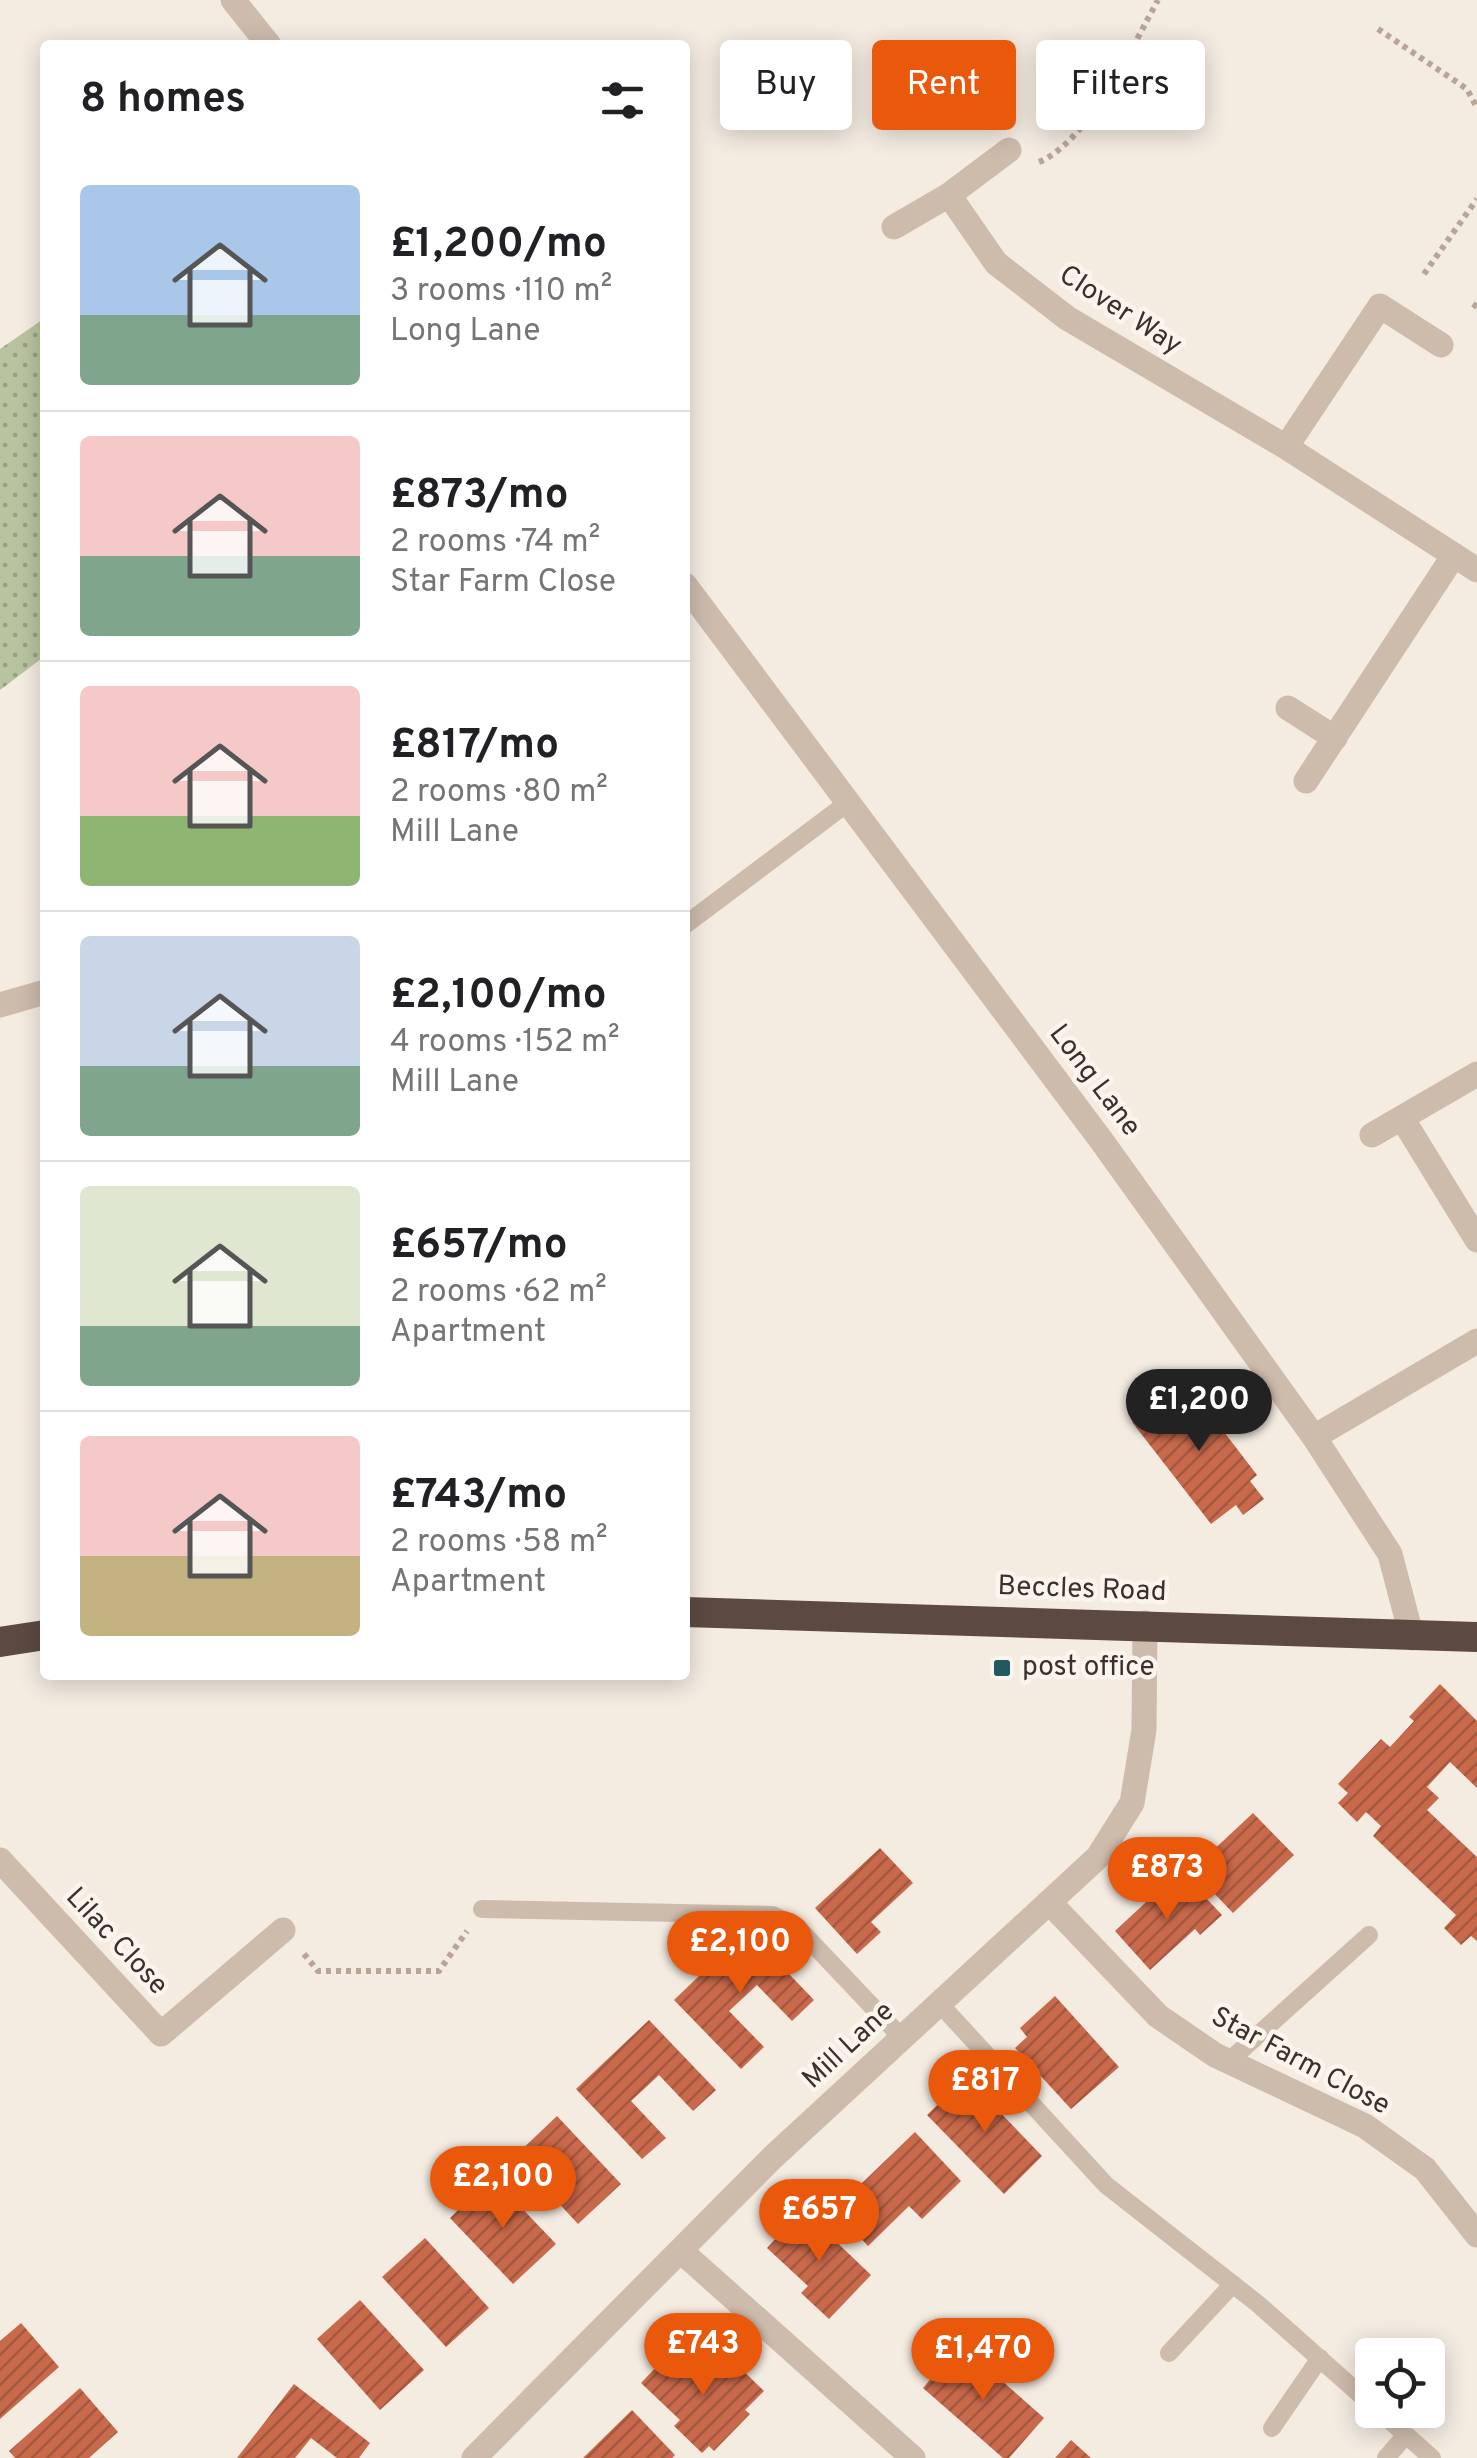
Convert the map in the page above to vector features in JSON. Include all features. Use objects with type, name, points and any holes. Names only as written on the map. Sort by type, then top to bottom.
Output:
[{"type":"highway","name":"Beccles Road","points":[[690,1612],[1145,1623],[1412,1638],[1477,1637]]},
{"type":"highway","points":[[0,1642],[40,1636]]},
{"type":"street","points":[[233,0],[265,40]]},
{"type":"street","points":[[894,227],[949,195],[1009,150]]},
{"type":"street","name":"Clover Way","points":[[949,195],[996,262],[1067,318],[1286,447],[1477,570]]},
{"type":"street","points":[[1286,447],[1380,306],[1441,346]]},
{"type":"street","points":[[1306,781],[1454,555]]},
{"type":"street","name":"Long Lane","points":[[690,592],[1101,1140],[1314,1438],[1390,1554],[1412,1638]]},
{"type":"street","points":[[1288,708],[1335,738]]},
{"type":"street","points":[[0,1005],[40,993]]},
{"type":"street","points":[[1372,1135],[1477,1074]]},
{"type":"street","points":[[1402,1118],[1477,1240]]},
{"type":"street","points":[[1314,1438],[1477,1341]]},
{"type":"street","name":"Mill Lane","points":[[474,2458],[773,2157],[1098,1856],[1132,1803],[1144,1730],[1145,1623]]},
{"type":"street","name":"Lilac Close","points":[[0,1860],[160,2034],[283,1930]]},
{"type":"street","name":"Star Farm Close","points":[[1049,1902],[1158,2016],[1229,2061],[1364,2126],[1425,2169],[1477,2235]]},
{"type":"street","points":[[682,2252],[912,2458]]},
{"type":"lane","points":[[690,921],[846,804]]},
{"type":"lane","points":[[482,1909],[773,1915],[796,1926],[902,2038]]},
{"type":"lane","points":[[1229,2061],[1369,1935]]},
{"type":"lane","points":[[939,2003],[1106,2185],[1234,2284],[1355,2390]]},
{"type":"lane","points":[[1169,2353],[1234,2284]]},
{"type":"lane","points":[[1272,2428],[1320,2358]]},
{"type":"lane","points":[[1398,2428],[1432,2458]]},
{"type":"lane","points":[[1386,2458],[1406,2435]]},
{"type":"path","points":[[1009,150],[1027,165],[1045,160],[1080,128],[1158,0]]},
{"type":"path","points":[[1378,29],[1467,90],[1477,108]]},
{"type":"path","points":[[1424,274],[1477,199]]},
{"type":"path","points":[[283,1930],[318,1971],[440,1971],[482,1909]]},
{"type":"green space","points":[[40,321],[40,660],[0,690],[0,349]]},
{"type":"building","points":[[1185,1381],[1257,1475],[1250,1481],[1264,1499],[1243,1515],[1236,1505],[1211,1524],[1132,1422]]},
{"type":"building","points":[[1440,1684],[1477,1721],[1477,1788],[1450,1762],[1427,1787],[1439,1798],[1427,1810],[1477,1857],[1477,1941],[1471,1936],[1461,1945],[1444,1928],[1456,1915],[1373,1836],[1381,1826],[1366,1812],[1357,1822],[1338,1803],[1348,1793],[1338,1784],[1381,1739],[1390,1747],[1414,1721],[1409,1717]]},
{"type":"building","points":[[1253,1813],[1294,1855],[1233,1913],[1192,1870]]},
{"type":"building","points":[[880,1848],[913,1883],[871,1922],[881,1932],[857,1954],[815,1908]]},
{"type":"building","points":[[1186,1877],[1222,1915],[1200,1935],[1195,1929],[1150,1970],[1115,1931],[1159,1890],[1165,1896]]},
{"type":"building","points":[[747,1930],[814,2000],[792,2021],[757,1985],[729,2011],[764,2047],[741,2069],[674,2000]]},
{"type":"building","points":[[1055,1996],[1119,2067],[1071,2109],[1015,2048],[1027,2037],[1020,2028]]},
{"type":"building","points":[[649,2020],[716,2090],[693,2111],[659,2075],[631,2101],[666,2138],[642,2159],[576,2089]]},
{"type":"building","points":[[966,2077],[1042,2156],[1004,2194],[927,2115]]},
{"type":"building","points":[[557,2116],[621,2184],[578,2224],[515,2156]]},
{"type":"building","points":[[915,2132],[961,2181],[922,2219],[909,2206],[868,2246],[834,2210]]},
{"type":"building","points":[[492,2177],[556,2244],[513,2284],[450,2218]]},
{"type":"building","points":[[803,2210],[871,2275],[829,2319],[801,2293],[808,2286],[767,2248]]},
{"type":"building","points":[[425,2238],[489,2308],[446,2347],[382,2277]]},
{"type":"building","points":[[360,2300],[424,2370],[380,2410],[317,2339]]},
{"type":"building","points":[[21,2323],[59,2367],[0,2419],[0,2341]]},
{"type":"building","points":[[960,2344],[1044,2418],[1009,2458],[1003,2458],[923,2388]]},
{"type":"building","points":[[677,2345],[712,2379],[731,2359],[764,2391],[745,2410],[750,2414],[714,2451],[709,2446],[702,2453],[674,2426],[680,2420],[641,2383]]},
{"type":"building","points":[[294,2384],[370,2443],[359,2458],[337,2458],[311,2438],[295,2458],[237,2458]]},
{"type":"building","points":[[80,2388],[118,2432],[89,2458],[15,2458],[9,2451]]},
{"type":"building","points":[[632,2410],[675,2455],[672,2458],[583,2458]]},
{"type":"building","points":[[1071,2440],[1091,2458],[1055,2458]]},
{"type":"place","name":"post office","points":[[1002,1668]]}]
